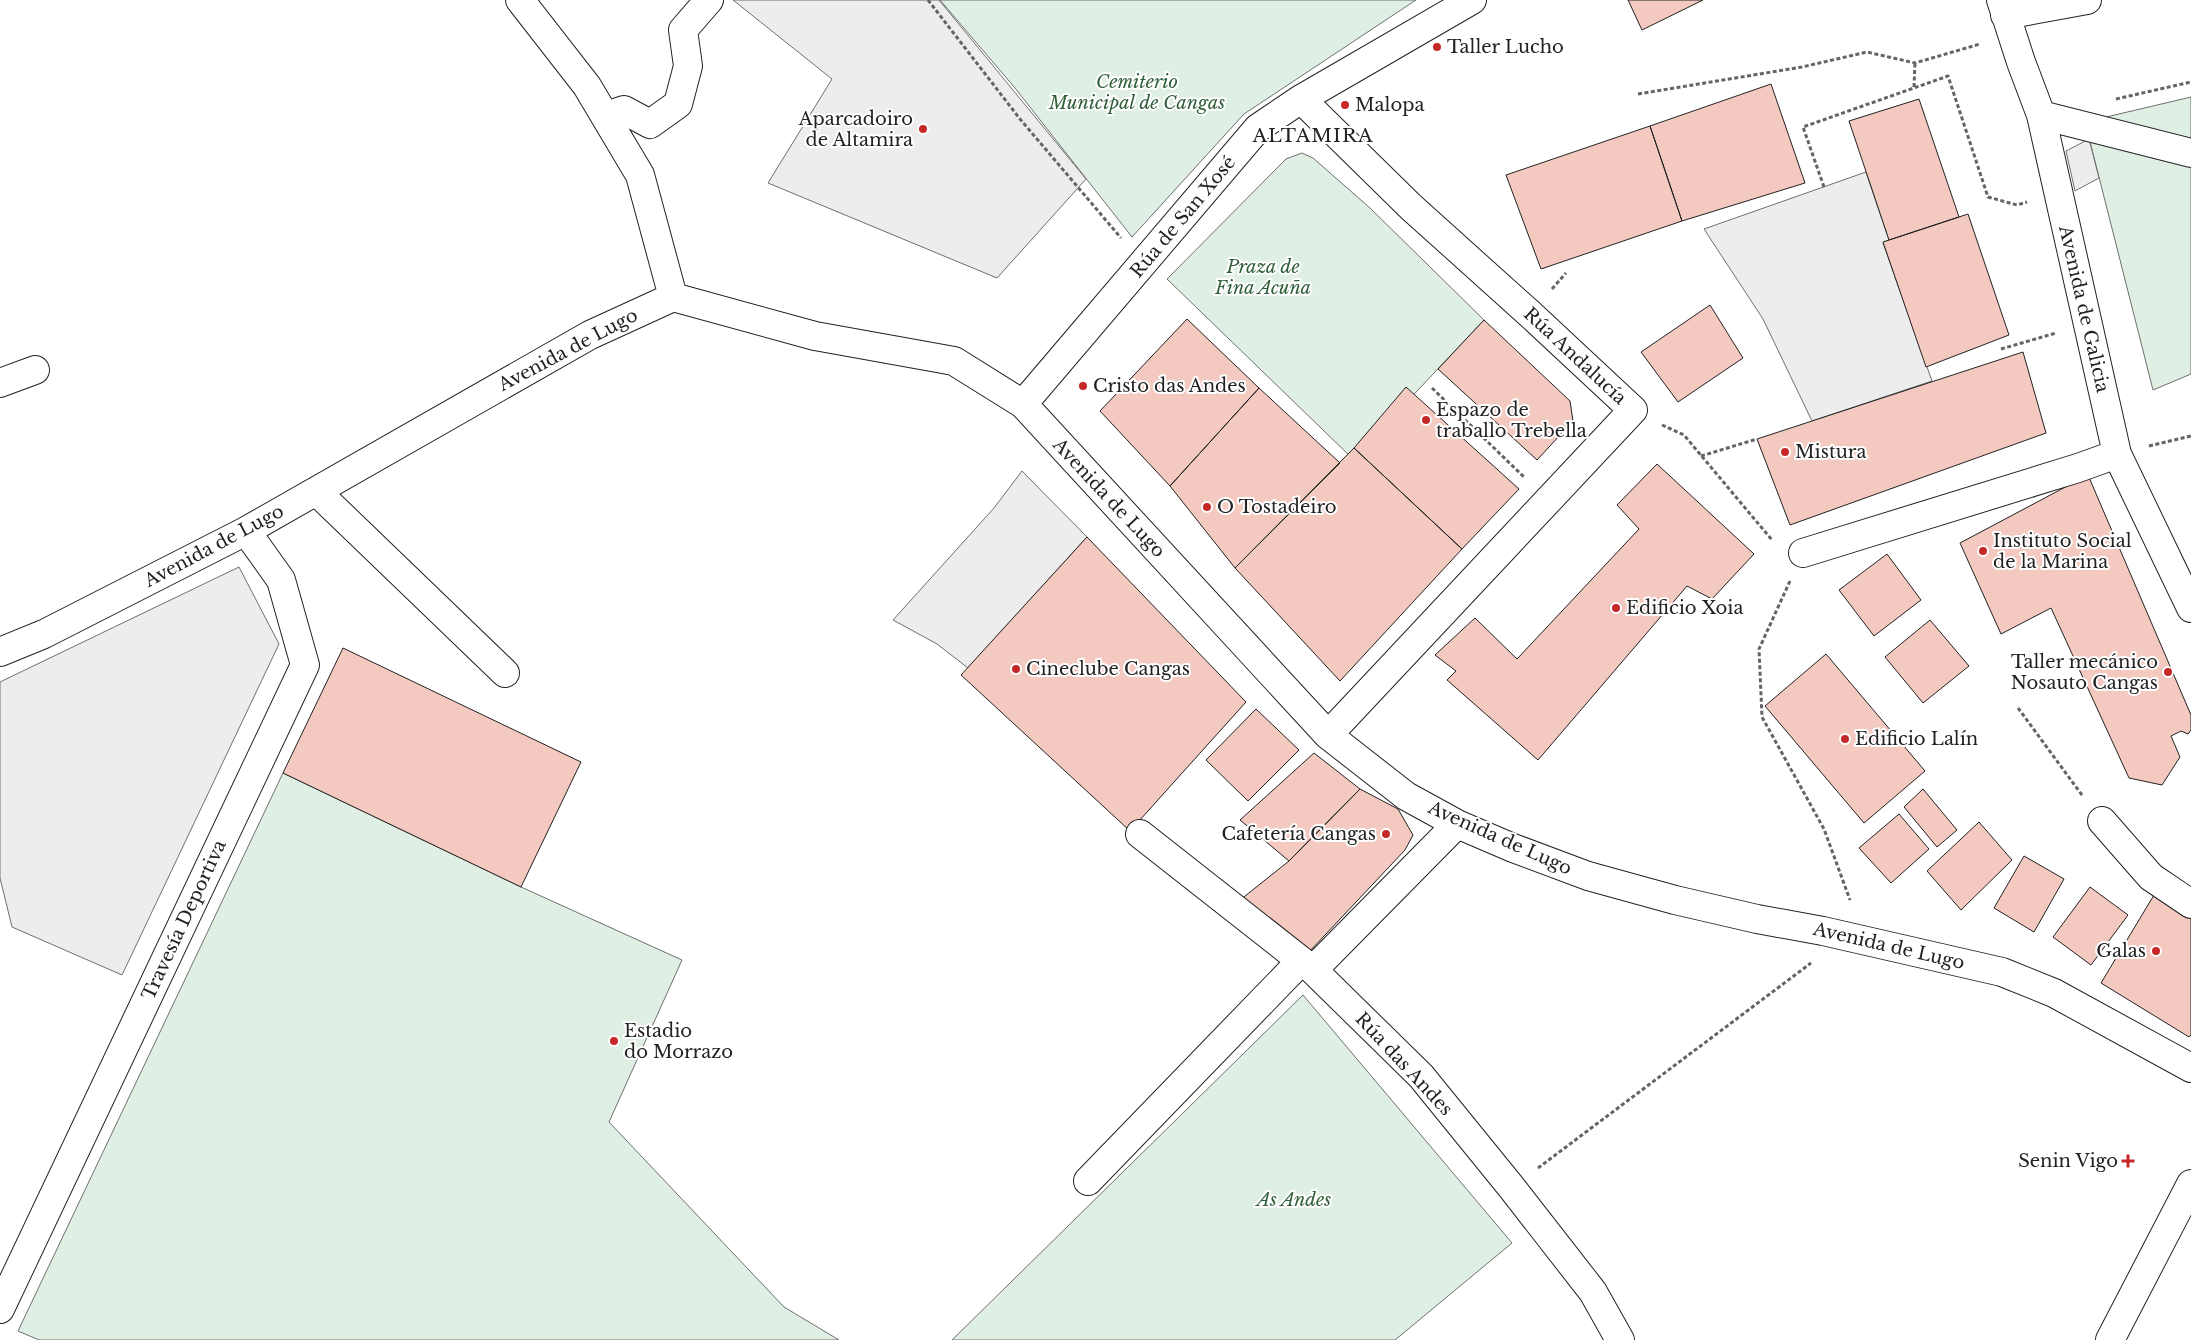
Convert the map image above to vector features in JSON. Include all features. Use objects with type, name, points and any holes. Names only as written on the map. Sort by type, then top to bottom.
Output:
[{"type":"street","points":[[520,0],[587,86],[640,175],[673,297]]},
{"type":"street","points":[[606,116],[624,110],[650,124],[678,104],[688,66],[683,30],[709,0]]},
{"type":"street","name":"Rúa de San Xosé","points":[[1023,404],[1258,128],[1301,99],[1472,0]]},
{"type":"street","points":[[2006,17],[2087,0]]},
{"type":"street","name":"Avenida de Galicia","points":[[2006,17],[2041,115],[2117,454],[2191,608]]},
{"type":"street","name":"Rúa Andalucía","points":[[1301,99],[1412,207],[1633,410],[1328,735]]},
{"type":"street","points":[[2041,115],[2191,153]]},
{"type":"street","name":"Avenida de Lugo","points":[[0,652],[44,634],[246,531],[590,335],[673,297],[815,336],[954,361],[1023,404],[1328,735],[1406,796],[1457,824],[1513,848],[1588,876],[1675,900],[1757,919],[1847,936],[2002,972],[2054,993],[2191,1068]]},
{"type":"street","points":[[0,383],[35,370]]},
{"type":"street","points":[[1803,553],[2078,468],[2117,454]]},
{"type":"street","points":[[316,491],[505,673]]},
{"type":"street","name":"Travesía Deportiva","points":[[0,1309],[305,665],[281,580],[246,531]]},
{"type":"street","points":[[2102,821],[2151,877],[2191,904]]},
{"type":"street","points":[[1088,1181],[1307,966],[1457,824]]},
{"type":"street","name":"Rúa das Andes","points":[[1140,834],[1307,966],[1421,1076],[1593,1292],[1620,1340]]},
{"type":"street","points":[[2110,1340],[2191,1184]]},
{"type":"path","points":[[928,0],[1031,133],[1143,264]]},
{"type":"path","points":[[1638,94],[1802,67],[1867,52],[1915,63],[2006,17]]},
{"type":"path","points":[[1914,87],[1915,63]]},
{"type":"path","points":[[1824,187],[1803,127],[1948,76],[1988,197],[2017,204],[2058,195]]},
{"type":"path","points":[[2001,349],[2088,323]]},
{"type":"path","points":[[1432,388],[1548,500]]},
{"type":"path","points":[[1633,410],[1684,435],[1778,547],[1788,551],[1803,553],[1759,648],[1762,717],[1824,829],[1850,900]]},
{"type":"path","points":[[2117,454],[2191,436]]},
{"type":"path","points":[[1701,456],[1757,438]]},
{"type":"path","points":[[2018,708],[2102,821]]},
{"type":"path","points":[[1512,1188],[1847,936]]},
{"type":"green space","name":"Cemiterio Municipal de Cangas","points":[[940,0],[1416,0],[1244,114],[1132,237],[1015,88]]},
{"type":"green space","points":[[2191,97],[2191,374],[2153,390],[2085,122]]},
{"type":"green space","name":"Praza de Fina Acuña","points":[[1302,153],[1313,158],[1370,208],[1484,320],[1353,459],[1167,279],[1286,159]]},
{"type":"green space","points":[[283,773],[521,887],[682,960],[609,1122],[784,1307],[839,1340],[39,1340],[18,1331]]},
{"type":"green space","name":"As Andes","points":[[1303,995],[1512,1243],[1395,1340],[952,1340]]},
{"type":"shaded area","name":"Aparcadoiro de Altamira","points":[[733,0],[939,0],[1086,179],[997,278],[768,183],[832,79]]},
{"type":"shaded area","points":[[2089,139],[2099,178],[2075,191],[2066,151]]},
{"type":"shaded area","points":[[1866,172],[1889,240],[1883,243],[1932,381],[1812,421],[1763,319],[1704,229]]},
{"type":"shaded area","points":[[1022,471],[1087,537],[968,668],[937,644],[893,620],[994,508]]},
{"type":"shaded area","points":[[239,567],[279,644],[122,975],[12,927],[0,878],[0,682]]},
{"type":"building","points":[[1628,0],[1703,0],[1642,30]]},
{"type":"building","points":[[1771,84],[1805,183],[1682,221],[1650,126]]},
{"type":"building","points":[[1919,99],[1959,217],[1889,240],[1849,121]]},
{"type":"building","points":[[1650,126],[1682,221],[1541,269],[1506,175]]},
{"type":"building","points":[[1968,214],[2009,335],[1926,367],[1883,242]]},
{"type":"building","points":[[1710,305],[1743,358],[1678,402],[1641,352]]},
{"type":"building","points":[[1187,319],[1259,388],[1170,486],[1100,411]]},
{"type":"building","points":[[1484,320],[1570,401],[1573,421],[1537,460],[1438,369]]},
{"type":"building","points":[[2023,352],[2046,433],[1790,525],[1757,439]]},
{"type":"building","points":[[1406,387],[1519,489],[1462,549],[1354,448]]},
{"type":"building","points":[[1259,388],[1340,463],[1235,568],[1170,486]]},
{"type":"building","points":[[1354,448],[1462,549],[1340,681],[1235,568]]},
{"type":"building","name":"Edificio Xoia","points":[[1657,464],[1754,554],[1712,599],[1687,586],[1538,760],[1447,680],[1456,671],[1435,655],[1475,618],[1517,659],[1639,529],[1617,505]]},
{"type":"building","points":[[2088,475],[2191,715],[2191,730],[2188,734],[2181,731],[2171,736],[2180,757],[2162,785],[2129,778],[2051,608],[2001,634],[1960,543]]},
{"type":"building","points":[[1087,537],[1246,702],[1130,831],[961,675]]},
{"type":"building","points":[[1887,554],[1921,600],[1874,636],[1839,590]]},
{"type":"building","points":[[1930,620],[1969,666],[1923,703],[1885,657]]},
{"type":"building","points":[[343,648],[581,762],[521,887],[283,773]]},
{"type":"building","name":"Edificio Lalín","points":[[1826,654],[1925,771],[1864,823],[1765,706]]},
{"type":"building","points":[[1256,709],[1299,750],[1248,801],[1206,760]]},
{"type":"building","points":[[1314,753],[1360,789],[1289,861],[1240,820]]},
{"type":"building","points":[[1360,789],[1398,809],[1413,835],[1405,850],[1309,952],[1240,900],[1289,861]]},
{"type":"building","points":[[1923,789],[1957,830],[1937,847],[1904,807]]},
{"type":"building","points":[[1899,814],[1929,849],[1891,883],[1859,848]]},
{"type":"building","points":[[1979,822],[2012,860],[1961,910],[1927,871]]},
{"type":"building","points":[[2024,856],[2064,879],[2034,932],[1994,908]]},
{"type":"building","points":[[2090,887],[2128,915],[2091,965],[2053,937]]},
{"type":"building","name":"Galas","points":[[2154,895],[2191,918],[2191,1035],[2189,1037],[2101,983]]},
{"type":"place","name":"Taller Lucho","points":[[1437,47]]},
{"type":"place","name":"Malopa","points":[[1345,105]]},
{"type":"place","name":"Aparcadoiro de Altamira","points":[[923,129]]},
{"type":"place","name":"Cristo das Andes","points":[[1083,386]]},
{"type":"place","name":"Espazo de traballo Trebella","points":[[1426,420]]},
{"type":"place","name":"Mistura","points":[[1785,452]]},
{"type":"place","name":"O Tostadeiro","points":[[1207,507]]},
{"type":"place","name":"Instituto Social de la Marina","points":[[1983,551]]},
{"type":"place","name":"Edificio Xoia","points":[[1616,608]]},
{"type":"place","name":"Cineclube Cangas","points":[[1016,669]]},
{"type":"place","name":"Taller mecánico Nosauto Cangas","points":[[2168,672]]},
{"type":"place","name":"Edificio Lalín","points":[[1845,739]]},
{"type":"place","name":"Cafetería Cangas","points":[[1386,834]]},
{"type":"place","name":"Galas","points":[[2156,951]]},
{"type":"place","name":"Estadio do Morrazo","points":[[614,1041]]},
{"type":"place","name":"Senin Vigo","points":[[2128,1161]]},
{"type":"district","name":"ALTAMIRA","points":[[1313,135]]}]
